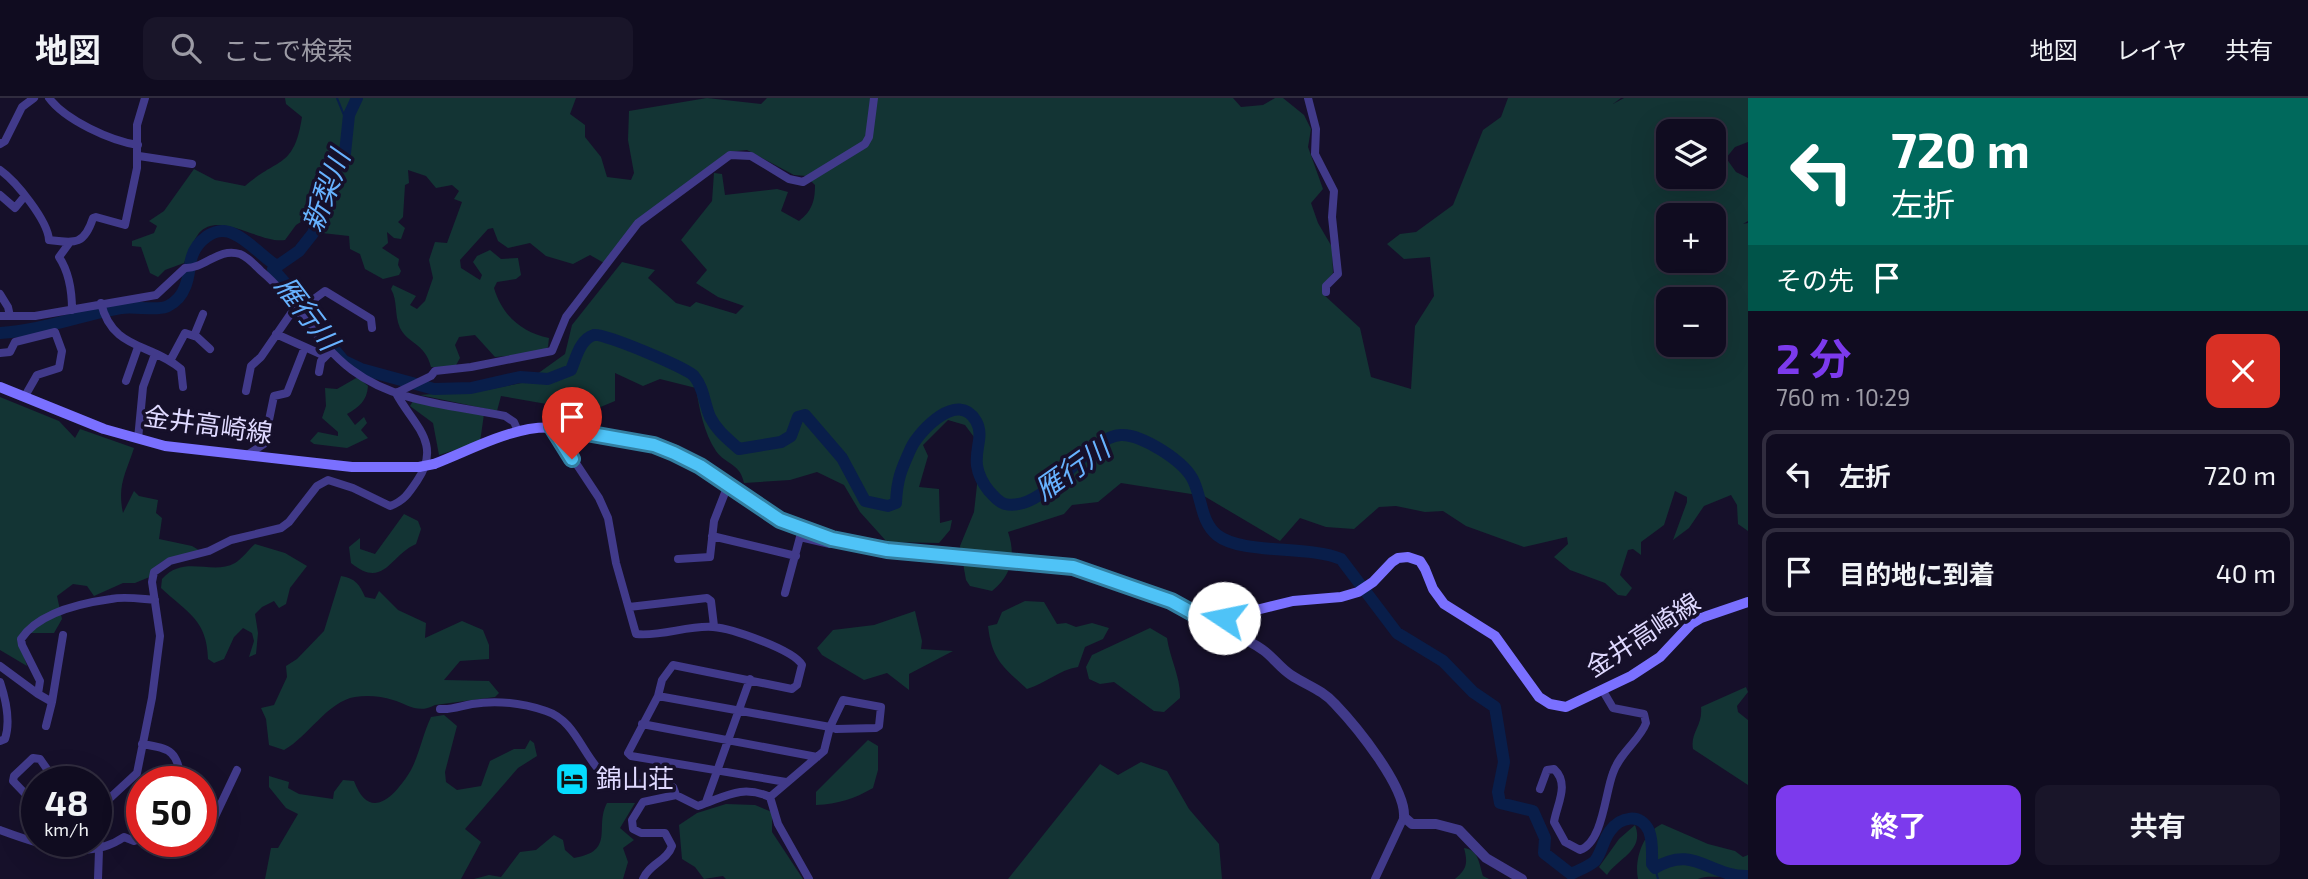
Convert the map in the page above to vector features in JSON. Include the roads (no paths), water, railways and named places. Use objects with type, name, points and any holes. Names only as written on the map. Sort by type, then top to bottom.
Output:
[{"type":"main road","name":"金井高崎線","points":[[0,387],[103,429],[165,446],[352,467],[419,467],[434,464],[518,431]]},
{"type":"main road","points":[[518,431],[552,427],[654,445],[700,466],[780,520],[832,539],[887,550],[1073,567],[1171,601],[1200,617]]},
{"type":"main road","name":"金井高崎線","points":[[1200,617],[1224,618],[1293,601],[1341,597],[1358,592],[1373,582],[1398,558],[1415,559],[1425,569],[1438,597],[1453,611],[1486,628],[1495,636],[1545,701],[1558,707],[1566,707],[1603,691],[1660,657],[1691,624],[1701,618],[1748,602]]},
{"type":"street","points":[[0,144],[5,141],[22,107],[34,98]]},
{"type":"street","points":[[49,98],[57,110],[100,133],[122,143],[138,145]]},
{"type":"street","points":[[0,170],[9,177],[43,220],[49,240],[70,242],[83,239],[96,217],[124,225],[139,156],[137,125],[145,98]]},
{"type":"street","points":[[396,393],[431,376],[435,370],[471,367],[552,351],[566,317],[638,223],[730,155],[751,156],[789,179],[808,181],[864,144],[869,137],[874,98]]},
{"type":"street","points":[[1308,98],[1316,129],[1315,154],[1334,191],[1332,217],[1338,274],[1326,286],[1326,292]]},
{"type":"street","points":[[139,156],[192,164]]},
{"type":"street","points":[[0,195],[15,208],[24,197]]},
{"type":"street","points":[[70,242],[59,257],[65,266],[67,281],[72,291],[72,310]]},
{"type":"street","points":[[0,316],[35,316],[156,295],[185,268],[196,268],[220,254],[231,253],[248,259],[303,304],[329,354]]},
{"type":"street","points":[[246,391],[251,366],[261,357],[276,334],[303,304],[325,291],[371,319],[372,328]]},
{"type":"street","points":[[0,294],[10,316]]},
{"type":"street","points":[[101,303],[110,324],[121,338],[181,369],[183,387]]},
{"type":"street","points":[[194,336],[203,314]]},
{"type":"street","points":[[0,353],[10,352],[15,342],[55,332],[62,351],[59,368],[37,375],[25,396]]},
{"type":"street","points":[[170,361],[185,333],[194,336],[210,349]]},
{"type":"street","points":[[276,334],[329,354],[374,385],[396,393],[505,416],[513,422],[518,431]]},
{"type":"street","points":[[126,381],[138,347]]},
{"type":"street","points":[[247,455],[264,443],[274,396],[287,393],[305,347]]},
{"type":"street","points":[[138,439],[143,387],[155,354]]},
{"type":"street","points":[[319,372],[329,354]]},
{"type":"street","points":[[112,796],[137,773],[152,698],[160,636],[152,582],[154,572],[170,561],[209,551],[231,540],[281,528],[289,522],[317,486],[328,480],[353,488],[390,506],[404,500],[426,468],[428,459],[426,441],[396,393]]},
{"type":"street","points":[[552,427],[599,498],[608,518],[616,563],[634,632],[639,635],[714,626],[776,646],[802,663],[794,689],[673,665],[662,680],[659,696],[628,751],[631,756],[786,782]]},
{"type":"street","points":[[678,559],[710,557],[714,521],[728,485]]},
{"type":"street","points":[[712,536],[796,556]]},
{"type":"street","points":[[785,593],[800,537],[830,544],[832,539]]},
{"type":"street","points":[[38,694],[40,681],[22,645],[21,639],[26,632],[54,614],[112,598],[155,600]]},
{"type":"street","points":[[629,607],[707,598],[712,601],[714,626]]},
{"type":"street","points":[[1200,617],[1262,649],[1292,676],[1319,689],[1335,704],[1387,770],[1398,789],[1405,817],[1375,879]]},
{"type":"street","points":[[46,726],[63,635]]},
{"type":"street","points":[[0,666],[52,702]]},
{"type":"street","points":[[706,802],[750,679]]},
{"type":"street","points":[[0,682],[7,701],[7,733],[5,739],[0,741]]},
{"type":"street","points":[[1540,789],[1547,770],[1554,769],[1563,787],[1554,822],[1564,842],[1580,850],[1585,848],[1598,826],[1620,757],[1646,723],[1644,715],[1613,708],[1603,691]]},
{"type":"street","points":[[659,696],[830,727],[876,728],[879,726],[882,709],[844,699],[830,727],[826,748],[770,797]]},
{"type":"street","points":[[440,709],[454,710],[498,701],[545,710],[562,719],[601,772],[630,783],[673,787],[676,794],[698,806],[748,790],[770,797]]},
{"type":"street","points":[[642,724],[817,757]]},
{"type":"street","points":[[142,744],[165,748],[175,756],[178,766]]},
{"type":"street","points":[[25,766],[33,758],[40,759],[45,766]]},
{"type":"street","points":[[21,769],[14,776],[13,782],[21,790]]},
{"type":"street","points":[[217,812],[237,770]]},
{"type":"street","points":[[643,879],[652,866],[667,856],[672,846],[668,835],[660,832],[636,832],[632,820],[646,800],[676,794]]},
{"type":"street","points":[[770,797],[778,824],[809,879]]},
{"type":"street","points":[[1405,817],[1416,825],[1436,824],[1459,830],[1486,858],[1522,879]]},
{"type":"street","points":[[0,830],[21,837]]},
{"type":"street","points":[[98,857],[98,879]]},
{"type":"waterway","points":[[337,98],[348,125]]},
{"type":"waterway","name":"新梨川","points":[[273,269],[299,251],[314,232],[315,206],[345,153],[349,115],[357,98]]},
{"type":"waterway","name":"雁行川","points":[[0,333],[30,329],[121,308],[168,306],[184,290],[193,253],[201,241],[220,231],[234,234],[277,266],[273,269],[298,298],[318,330],[344,361],[361,369],[434,389],[471,388],[520,377],[548,379],[571,370],[585,340],[594,335],[601,336],[662,359],[694,376],[713,422],[739,449],[781,442],[791,436],[798,417],[805,415],[842,458],[865,501],[888,506],[896,503],[900,475],[911,448],[931,423],[950,411],[968,413],[976,421],[979,429],[977,460],[981,479],[989,491],[1005,504],[1021,504],[1036,497],[1094,447],[1108,439],[1121,435],[1140,439],[1173,458],[1189,474],[1197,489],[1208,524],[1217,535],[1242,545],[1311,552],[1341,559],[1397,633],[1443,661],[1473,692],[1495,707],[1504,762],[1498,792],[1500,803],[1533,811],[1545,838],[1544,853],[1571,874],[1595,861],[1614,826],[1625,820],[1636,819],[1649,831],[1652,864],[1655,868],[1680,859],[1702,863],[1722,872],[1748,876]]},
{"type":"waterway","points":[[1655,868],[1658,879]]},
{"type":"place","name":"錦山荘","points":[[572,779]]}]
